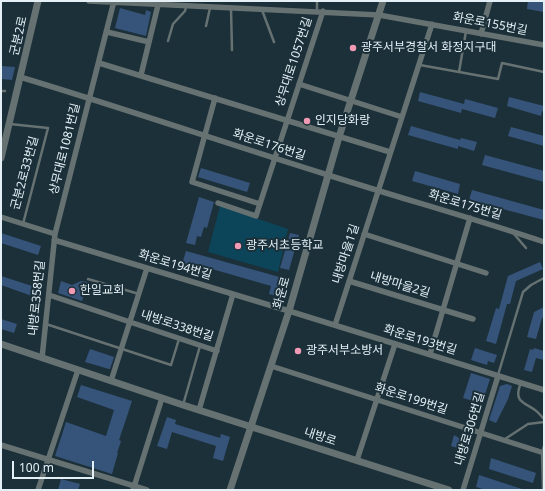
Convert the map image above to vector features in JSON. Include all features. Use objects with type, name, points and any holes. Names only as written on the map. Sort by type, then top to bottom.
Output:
[{"type":"street","name":"군분2로","points":[[1,158],[38,1]]},
{"type":"street","name":"화운로155번길","points":[[89,1],[379,14],[544,46]]},
{"type":"street","points":[[233,8],[237,1]]},
{"type":"street","name":"화운로","points":[[230,490],[289,311],[338,137],[383,1]]},
{"type":"street","points":[[481,34],[490,1]]},
{"type":"street","name":"상무대로1081번길","points":[[54,237],[114,2]]},
{"type":"street","points":[[141,75],[158,5]]},
{"type":"street","name":"상무대로1057번길","points":[[260,206],[299,84],[320,11]]},
{"type":"street","points":[[378,191],[432,24]]},
{"type":"street","points":[[107,32],[149,42]]},
{"type":"street","points":[[99,63],[215,98],[192,182],[260,206],[256,216],[218,203]]},
{"type":"street","name":"화운로176번길","points":[[20,78],[90,98],[327,175]]},
{"type":"street","points":[[299,84],[402,117]]},
{"type":"street","name":"상무대로1057번길","points":[[215,98],[287,120]]},
{"type":"street","points":[[287,120],[390,152]]},
{"type":"street","name":"화운로175번길","points":[[327,175],[544,242]]},
{"type":"street","name":"내방마을1길","points":[[335,325],[378,191]]},
{"type":"street","name":"군분2로33번길","points":[[1,217],[23,224],[54,237]]},
{"type":"street","name":"내방마을2길","points":[[430,354],[470,218]]},
{"type":"street","points":[[364,234],[486,273]]},
{"type":"street","name":"화운로194번길","points":[[54,237],[147,268],[289,311]]},
{"type":"street","name":"내방로358번길","points":[[42,358],[54,237]]},
{"type":"street","points":[[111,381],[147,268]]},
{"type":"street","name":"내방마을2길","points":[[349,281],[473,318]]},
{"type":"street","name":"내방로338번길","points":[[199,410],[234,294]]},
{"type":"street","name":"내방로338번길","points":[[49,295],[216,351]]},
{"type":"street","name":"화운로193번길","points":[[289,311],[544,390]]},
{"type":"street","name":"내방로","points":[[1,344],[183,405],[449,490]]},
{"type":"street","points":[[357,460],[395,344]]},
{"type":"street","name":"화운로199번길","points":[[271,366],[479,434],[543,453]]},
{"type":"street","points":[[38,490],[78,370]]},
{"type":"street","name":"내방로306번길","points":[[463,490],[498,376]]},
{"type":"street","points":[[134,488],[162,398]]},
{"type":"street","points":[[1,445],[134,488],[147,490]]},
{"type":"lane","points":[[317,1],[320,11]]},
{"type":"lane","points":[[168,41],[173,24],[186,11],[186,6]]},
{"type":"lane","points":[[206,26],[210,7]]},
{"type":"lane","points":[[232,50],[233,8]]},
{"type":"lane","points":[[262,9],[274,42]]},
{"type":"lane","points":[[459,72],[466,31]]},
{"type":"lane","points":[[419,65],[498,79],[502,63],[544,72]]},
{"type":"lane","name":"군분2로33번길","points":[[9,124],[48,128],[23,224]]},
{"type":"lane","points":[[513,232],[526,248]]},
{"type":"lane","points":[[498,376],[523,292],[530,285],[544,278]]},
{"type":"lane","points":[[88,279],[139,294]]},
{"type":"lane","points":[[46,324],[171,365],[179,338]]},
{"type":"lane","points":[[183,405],[200,345]]},
{"type":"lane","points":[[503,441],[528,424],[544,421],[536,410],[521,401],[518,396],[520,386]]},
{"type":"lane","points":[[543,490],[544,446]]},
{"type":"shaded area","points":[[220,206],[288,229],[278,272],[208,252]]},
{"type":"building","points":[[528,1],[544,1],[544,12],[527,9]]},
{"type":"building","points":[[120,8],[145,15],[146,10],[151,12],[146,36],[115,28]]},
{"type":"building","points":[[1,66],[15,67],[12,80],[1,79]]},
{"type":"building","points":[[420,92],[464,104],[465,99],[498,108],[495,118],[462,109],[461,113],[418,101]]},
{"type":"building","points":[[509,97],[544,106],[544,112],[542,111],[541,116],[507,106]]},
{"type":"building","points":[[411,126],[460,140],[461,138],[477,142],[474,151],[458,146],[458,149],[408,135]]},
{"type":"building","points":[[511,127],[544,136],[544,146],[508,136]]},
{"type":"building","points":[[485,155],[544,171],[544,182],[482,165]]},
{"type":"building","points":[[201,168],[250,183],[247,192],[198,177]]},
{"type":"building","points":[[415,171],[460,184],[458,194],[412,181]]},
{"type":"building","points":[[472,190],[544,210],[544,220],[469,200]]},
{"type":"building","points":[[199,197],[214,202],[207,228],[204,227],[201,237],[197,236],[195,245],[186,243]]},
{"type":"building","points":[[1,233],[41,246],[38,255],[1,243]]},
{"type":"building","points":[[290,233],[299,235],[289,270],[280,268]]},
{"type":"building","points":[[186,251],[283,278],[278,296],[269,294],[271,286],[191,263],[189,269],[181,267]]},
{"type":"building","points":[[540,262],[543,269],[516,281],[510,304],[507,304],[496,344],[486,341],[496,308],[499,309],[508,276]]},
{"type":"building","points":[[1,276],[35,287],[32,296],[1,285]]},
{"type":"building","points":[[61,281],[72,285],[81,281],[88,282],[82,301],[58,293]]},
{"type":"building","points":[[544,307],[544,317],[542,318],[536,339],[527,337],[534,312]]},
{"type":"building","points":[[1,319],[17,324],[14,333],[1,329]]},
{"type":"building","points":[[475,348],[497,355],[494,363],[488,361],[487,365],[471,360]]},
{"type":"building","points":[[534,348],[544,351],[544,360],[536,358],[532,372],[524,370],[530,349],[533,350]]},
{"type":"building","points":[[90,349],[114,357],[110,369],[85,362]]},
{"type":"building","points":[[471,373],[490,379],[482,404],[463,398]]},
{"type":"building","points":[[507,384],[512,386],[508,399],[496,423],[489,420],[500,386]]},
{"type":"building","points":[[81,385],[132,401],[119,440],[121,441],[112,474],[55,456],[66,422],[106,436],[114,410],[77,397]]},
{"type":"building","points":[[167,417],[176,420],[175,424],[220,438],[221,434],[230,437],[223,461],[213,458],[216,446],[172,432],[167,449],[157,446]]},
{"type":"building","points":[[454,435],[469,444],[467,451],[451,446]]},
{"type":"building","points":[[491,458],[536,473],[533,483],[489,469]]},
{"type":"building","points":[[479,475],[522,490],[486,490],[476,487]]},
{"type":"building","points":[[61,479],[80,484],[78,490],[58,490]]},
{"type":"place","name":"광주서부경찰서 화정지구대","points":[[353,48]]},
{"type":"place","name":"인지당화랑","points":[[307,121]]},
{"type":"place","name":"광주서초등학교","points":[[238,246]]},
{"type":"place","name":"한일교회","points":[[72,291]]},
{"type":"place","name":"광주서부소방서","points":[[298,351]]}]
